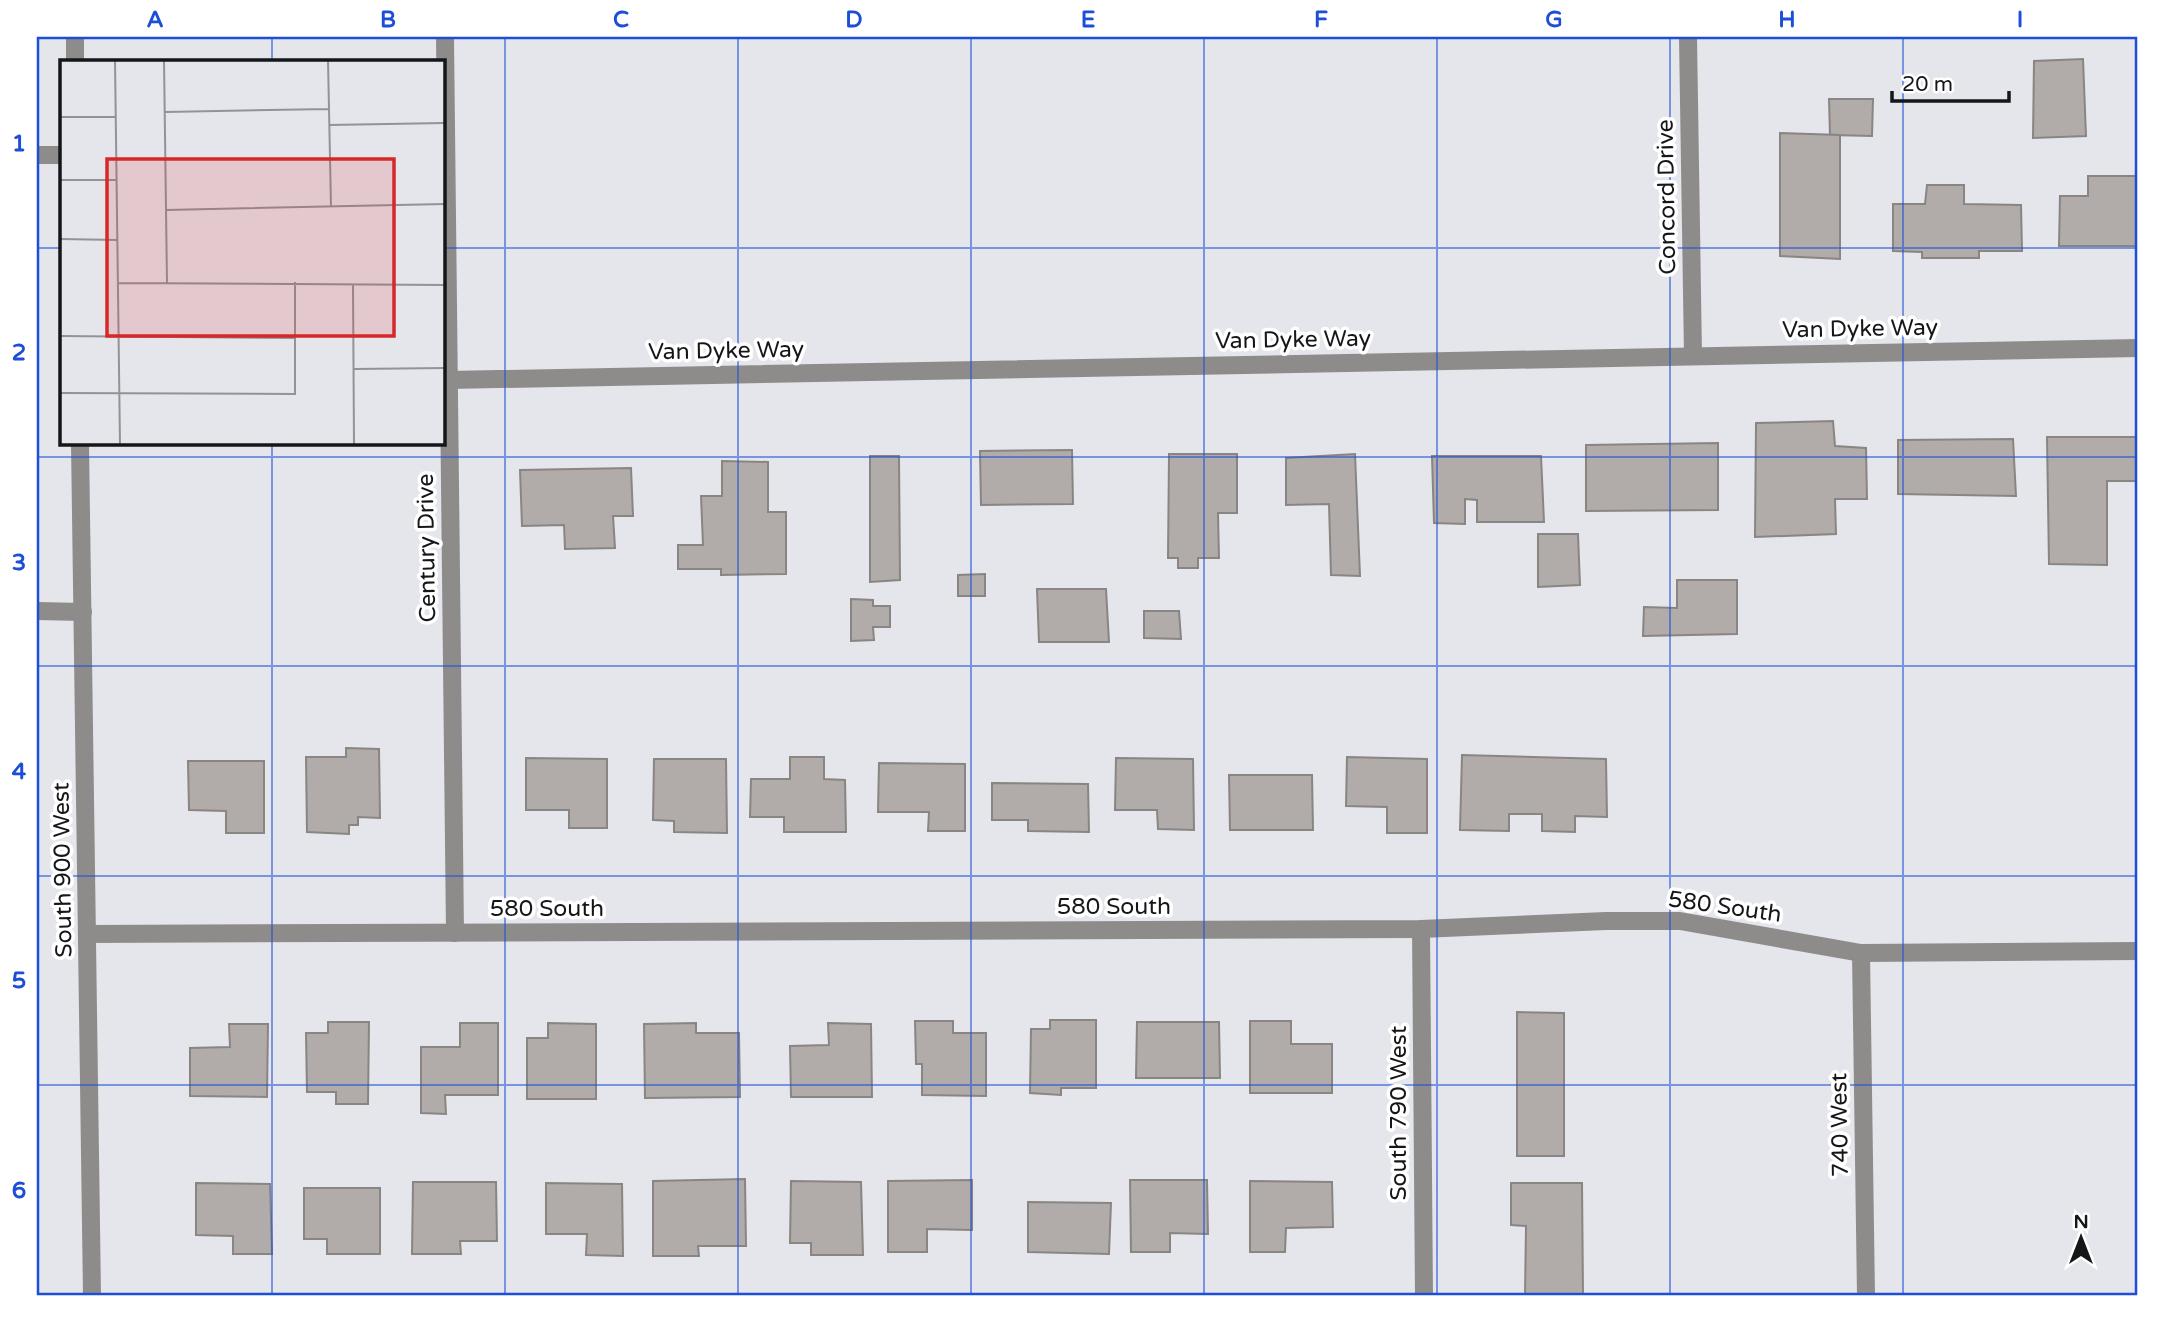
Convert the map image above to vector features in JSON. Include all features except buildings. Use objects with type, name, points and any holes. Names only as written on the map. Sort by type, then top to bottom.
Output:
[{"type":"street","points":[[75,37],[75,60]]},
{"type":"street","name":"Century Drive","points":[[445,37],[455,933]]},
{"type":"street","name":"Concord Drive","points":[[1688,37],[1693,356]]},
{"type":"street","points":[[37,155],[60,155]]},
{"type":"street","name":"Van Dyke Way","points":[[449,380],[2138,348]]},
{"type":"street","name":"South 900 West","points":[[80,444],[92,1296]]},
{"type":"street","points":[[37,611],[83,612]]},
{"type":"street","name":"580 South","points":[[87,934],[1420,929],[1681,921],[1861,953],[2138,951]]},
{"type":"street","name":"South 790 West","points":[[1420,929],[1423,1296]]},
{"type":"street","name":"740 West","points":[[1861,953],[1866,1296]]}]
